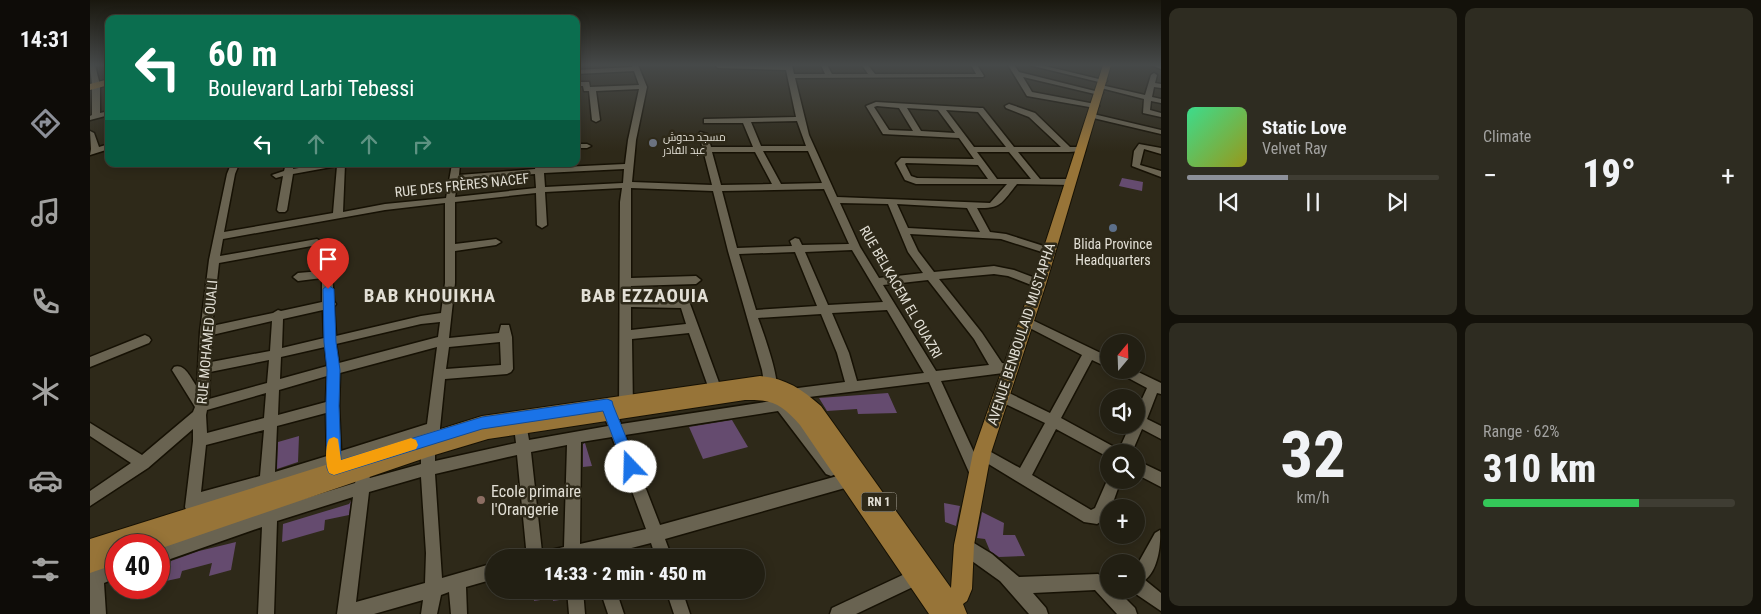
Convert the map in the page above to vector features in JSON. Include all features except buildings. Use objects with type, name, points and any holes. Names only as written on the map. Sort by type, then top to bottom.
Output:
[{"type":"main road","name":"AVENUE BENBOULAID MUSTAPHA","points":[[941,611],[960,594],[962,589],[964,545],[977,474],[982,453],[1002,396],[1005,367],[1026,321],[1039,284],[1071,182],[1075,150],[1094,110],[1099,94]]},
{"type":"main road","points":[[170,534],[269,497],[334,464],[432,440],[482,423],[617,413],[715,388],[758,382],[781,395]]},
{"type":"main road","points":[[92,566],[192,508],[269,497],[363,479],[432,440],[745,394],[781,395]]},
{"type":"main road","name":"RN 1","points":[[781,395],[806,420],[850,479],[941,611]]},
{"type":"main road","points":[[92,566],[105,560]]},
{"type":"street","points":[[593,94],[596,120]]},
{"type":"street","points":[[642,94],[628,166],[626,335],[617,413],[661,549]]},
{"type":"street","name":"RUE BELKACEM EL OUAZRI","points":[[795,94],[800,119],[810,148],[829,186],[855,247],[933,377],[977,474]]},
{"type":"street","points":[[1030,94],[1094,110],[1143,128],[1161,132]]},
{"type":"street","points":[[1129,94],[1161,101]]},
{"type":"street","points":[[1143,128],[1149,94]]},
{"type":"street","points":[[93,104],[93,117]]},
{"type":"street","points":[[961,136],[884,131],[870,107],[873,104],[982,111],[1037,181]]},
{"type":"street","points":[[902,106],[919,134]]},
{"type":"street","points":[[1009,106],[1032,114],[1075,150]]},
{"type":"street","points":[[940,107],[994,181]]},
{"type":"street","points":[[1146,111],[1161,115]]},
{"type":"street","points":[[707,121],[800,119]]},
{"type":"street","points":[[746,120],[778,188]]},
{"type":"street","points":[[1143,128],[1148,131],[1146,147]]},
{"type":"street","points":[[90,133],[93,151],[105,147]]},
{"type":"street","points":[[703,134],[733,251],[752,314],[781,395],[1005,367]]},
{"type":"street","points":[[580,146],[587,146]]},
{"type":"street","points":[[1161,151],[1142,146],[1138,151],[1136,166],[1161,174]]},
{"type":"street","points":[[708,150],[810,148]]},
{"type":"street","points":[[972,150],[1075,150]]},
{"type":"street","points":[[980,162],[904,160],[900,163],[908,178],[914,180],[1071,182]]},
{"type":"street","points":[[580,167],[628,166]]},
{"type":"street","name":"RUE MOHAMED OUALI","points":[[90,498],[143,463],[201,410],[206,332],[214,260],[231,174],[234,167]]},
{"type":"street","points":[[338,214],[340,167]]},
{"type":"street","points":[[429,614],[434,588],[427,469],[450,283],[450,199],[456,167]]},
{"type":"street","points":[[454,178],[539,167],[542,225]]},
{"type":"street","points":[[276,175],[290,168]]},
{"type":"street","points":[[282,210],[290,168]]},
{"type":"street","points":[[834,200],[892,201],[971,206],[994,204],[1015,181]]},
{"type":"street","name":"RUE DES FRÈRES NACEF","points":[[220,236],[338,214],[450,199],[540,190],[627,185],[717,188],[829,186]]},
{"type":"street","points":[[892,201],[913,252],[930,276],[1005,367]]},
{"type":"street","points":[[971,206],[987,235]]},
{"type":"street","points":[[904,231],[1012,238],[1049,251]]},
{"type":"street","points":[[214,260],[317,242]]},
{"type":"street","points":[[450,248],[496,242]]},
{"type":"street","points":[[733,251],[797,245],[855,247]]},
{"type":"street","points":[[797,245],[843,353],[852,386]]},
{"type":"street","points":[[326,260],[330,304],[330,342],[334,370],[332,406],[334,464]]},
{"type":"street","points":[[875,282],[994,270],[1010,273],[1039,284]]},
{"type":"street","points":[[298,277],[327,274]]},
{"type":"street","points":[[626,282],[696,280]]},
{"type":"street","points":[[206,332],[278,314],[330,304]]},
{"type":"street","points":[[626,304],[685,304],[715,388]]},
{"type":"street","points":[[752,314],[890,306]]},
{"type":"street","points":[[266,614],[271,422],[278,314]]},
{"type":"street","points":[[205,368],[330,342],[421,320],[446,317]]},
{"type":"street","points":[[1026,321],[1100,358]]},
{"type":"street","points":[[626,335],[693,328]]},
{"type":"street","points":[[201,410],[274,386],[411,348],[506,332],[507,369],[438,375]]},
{"type":"street","points":[[90,362],[145,340]]},
{"type":"street","points":[[1023,477],[1052,420],[1090,353]]},
{"type":"street","points":[[178,370],[201,410],[200,441],[192,508]]},
{"type":"street","points":[[1140,379],[1157,388],[1145,410]]},
{"type":"street","points":[[1002,396],[1100,446]]},
{"type":"street","points":[[200,441],[332,406]]},
{"type":"street","points":[[485,574],[346,614],[363,479],[427,469],[524,447],[574,438],[617,413]]},
{"type":"street","points":[[1145,424],[1161,432]]},
{"type":"street","points":[[521,427],[535,549]]},
{"type":"street","points":[[92,433],[143,463]]},
{"type":"street","points":[[571,549],[574,438]]},
{"type":"street","points":[[982,453],[1089,517],[1097,517],[1101,513],[1110,489]]},
{"type":"street","points":[[1145,471],[1161,480]]},
{"type":"street","points":[[609,549],[850,479],[909,580],[941,611]]},
{"type":"street","points":[[170,549],[269,497]]},
{"type":"street","points":[[1145,569],[1160,538]]},
{"type":"street","points":[[964,545],[991,562],[1018,585],[1040,614]]},
{"type":"street","points":[[98,614],[92,566],[105,568]]},
{"type":"street","points":[[838,614],[909,580]]},
{"type":"street","points":[[457,582],[459,614]]},
{"type":"street","points":[[1018,585],[1098,582],[1100,584]]},
{"type":"street","points":[[1145,591],[1161,603]]},
{"type":"street","points":[[576,599],[577,614]]},
{"type":"street","points":[[611,599],[616,614]]},
{"type":"street","points":[[677,599],[682,614]]},
{"type":"street","points":[[1116,599],[1129,614]]},
{"type":"slow traffic","points":[[334,443],[334,468],[411,445]]},
{"type":"place","name":"مسجد حدوش عبد القادر","points":[[653,143]]},
{"type":"place","name":"Blida Province Headquarters","points":[[1113,228]]},
{"type":"place","name":"Ecole primaire l'Orangerie","points":[[481,500]]},
{"type":"district","name":"BAB KHOUIKHA","points":[[430,295]]},
{"type":"district","name":"BAB EZZAOUIA","points":[[645,295]]},
{"type":"route","points":[[328,289],[330,342],[334,370],[332,406],[334,468],[482,423],[607,405],[631,467]]}]
